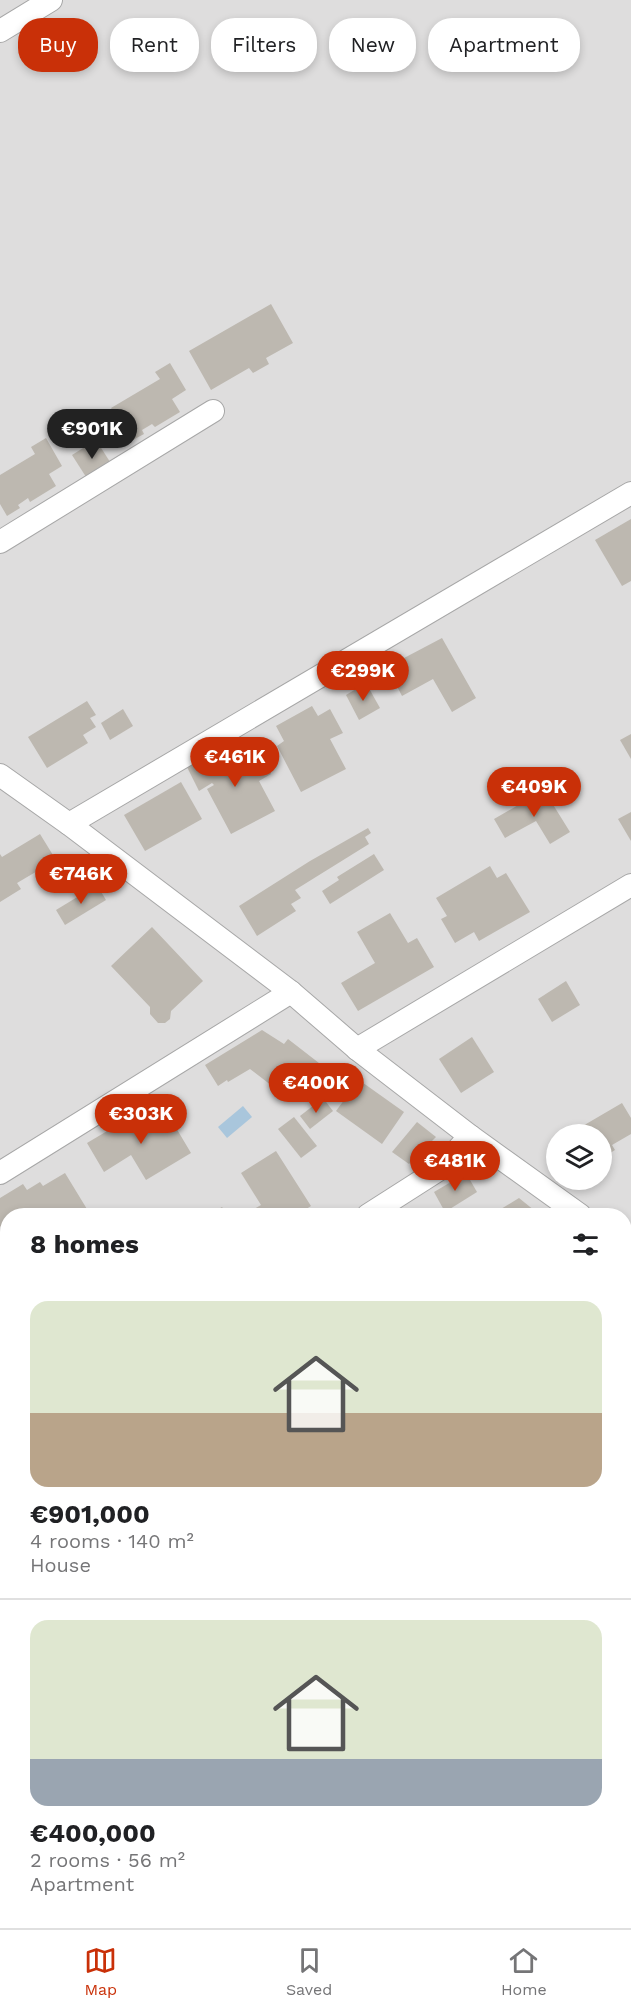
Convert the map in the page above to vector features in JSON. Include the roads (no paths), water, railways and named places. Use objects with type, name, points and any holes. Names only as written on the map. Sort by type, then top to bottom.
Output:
[{"type":"street","points":[[0,31],[51,0]]},
{"type":"street","points":[[0,542],[213,411]]},
{"type":"street","points":[[69,824],[631,493]]},
{"type":"street","points":[[0,775],[69,824],[291,992],[357,1049],[470,1136],[570,1208]]},
{"type":"street","points":[[357,1049],[631,885]]},
{"type":"street","points":[[0,1173],[291,992]]},
{"type":"street","points":[[379,1208],[440,1169],[470,1136]]},
{"type":"water","points":[[243,1106],[252,1117],[227,1138],[218,1127]]}]
